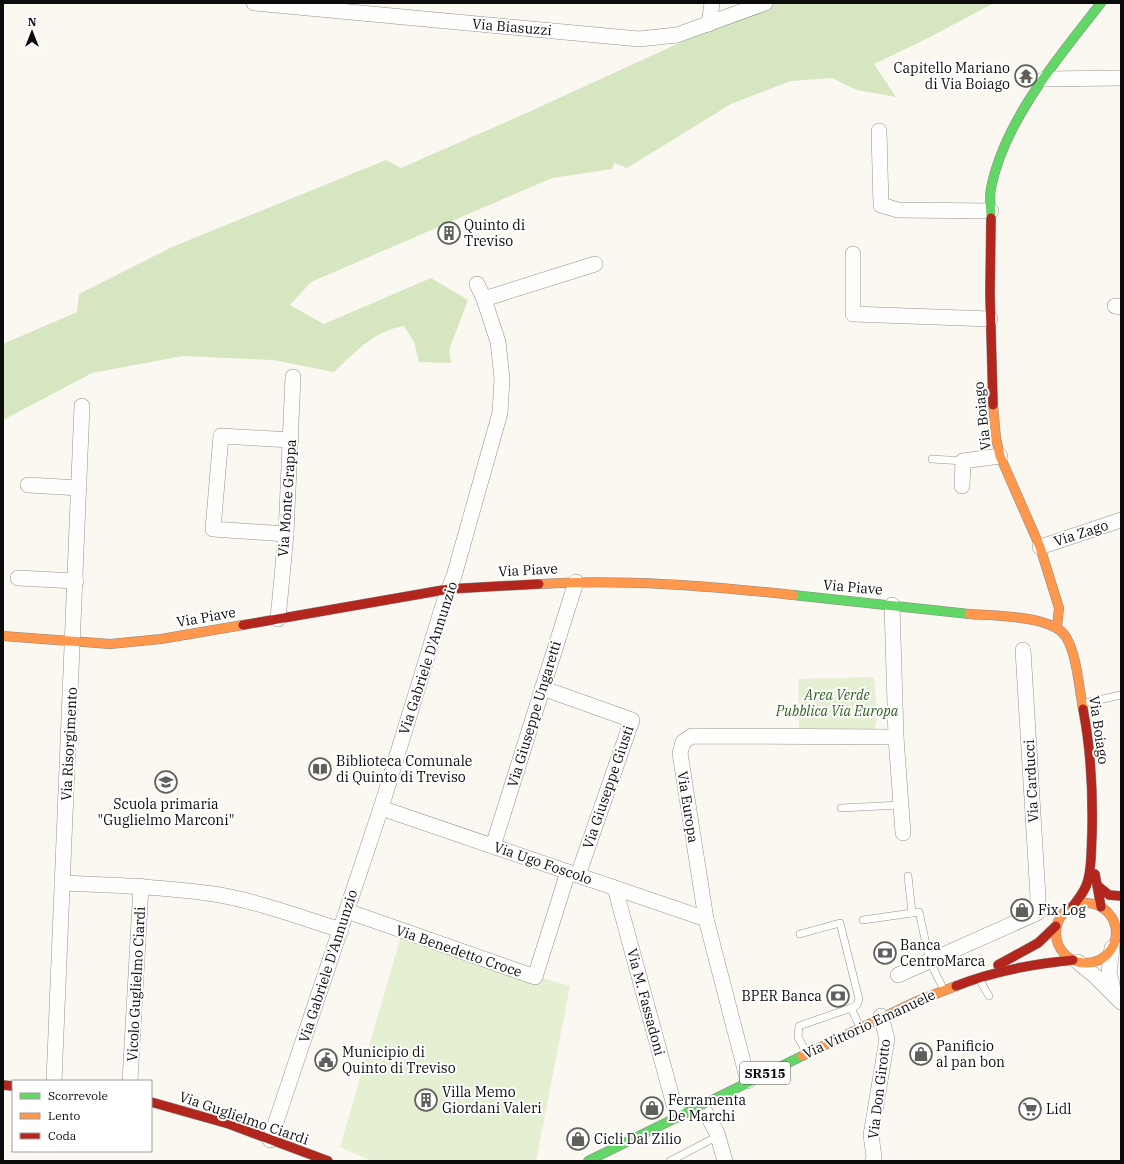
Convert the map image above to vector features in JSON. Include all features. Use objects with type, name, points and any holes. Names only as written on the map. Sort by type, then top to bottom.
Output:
[{"type":"main road","name":"Via Boiago","points":[[1073,906],[1081,896],[1088,881],[1091,864],[1091,771],[1088,732],[1068,638],[1057,627],[1059,608],[1040,547],[1000,456],[992,395],[990,319],[991,189],[1002,150],[1024,109],[1061,54],[1101,3]]},
{"type":"main road","name":"Via Piave","points":[[3,636],[110,644],[161,639],[449,589],[576,582],[670,584],[1027,619],[1057,627]]},
{"type":"main road","name":"Via Boiago","points":[[1091,864],[1098,886],[1102,907]]},
{"type":"main road","points":[[1098,886],[1109,894],[1121,896]]},
{"type":"main road","points":[[1102,907],[1121,896]]},
{"type":"main road","points":[[1116,931],[1113,920],[1102,907],[1087,903],[1073,906],[1060,917],[1056,926],[1056,939],[1058,946],[1067,957],[1076,961],[1094,962],[1107,954],[1112,948],[1121,914]]},
{"type":"main road","name":"Via Vittorio Emanuele","points":[[588,1161],[748,1081],[807,1054],[881,1016],[979,976],[1038,943],[1056,926]]},
{"type":"main road","name":"Via Vittorio Emanuele","points":[[979,976],[1043,963],[1076,961]]},
{"type":"main road","name":"Via Guglielmo Ciardi","points":[[152,1102],[229,1124],[328,1161]]},
{"type":"street","name":"Via Biasuzzi","points":[[254,3],[639,39],[677,35],[765,3]]},
{"type":"street","points":[[709,24],[712,3]]},
{"type":"street","points":[[1044,79],[1121,78]]},
{"type":"street","points":[[879,131],[881,205],[898,210],[991,211]]},
{"type":"street","points":[[853,254],[853,314],[990,319]]},
{"type":"street","points":[[484,299],[595,264]]},
{"type":"street","name":"Via Gabriele D'Annunzio","points":[[270,1140],[381,808],[449,589],[500,413],[502,378],[498,342],[484,299],[477,284]]},
{"type":"street","name":"Via Monte Grappa","points":[[278,619],[286,534],[293,377]]},
{"type":"street","name":"Via Risorgimento","points":[[54,1080],[76,581],[82,406]]},
{"type":"street","points":[[286,534],[213,529],[221,436],[291,440]]},
{"type":"street","points":[[962,486],[964,461],[1000,456]]},
{"type":"street","points":[[28,485],[79,488]]},
{"type":"street","name":"Via Zago","points":[[1040,547],[1121,520]]},
{"type":"street","points":[[18,578],[76,581]]},
{"type":"street","name":"Via Giuseppe Ungaretti","points":[[493,846],[576,582]]},
{"type":"street","points":[[892,605],[896,737],[903,833]]},
{"type":"street","name":"Via Carducci","points":[[930,962],[1037,913],[1037,889],[1023,650]]},
{"type":"street","name":"Via Giuseppe Giusti","points":[[542,688],[632,720],[573,873]]},
{"type":"street","name":"Via Europa","points":[[748,1081],[706,919],[680,753],[683,742],[692,736],[896,737]]},
{"type":"street","name":"Via Ugo Foscolo","points":[[381,808],[706,919]]},
{"type":"street","name":"Via Benedetto Croce","points":[[347,911],[535,978],[573,873]]},
{"type":"street","points":[[62,883],[141,886],[216,894],[263,906],[341,930]]},
{"type":"street","name":"Vicolo Guglielmo Ciardi","points":[[130,1080],[141,886]]},
{"type":"street","name":"Via M. Fassadoni","points":[[614,888],[674,1105],[679,1115]]},
{"type":"street","points":[[1112,948],[1109,972],[1118,998]]},
{"type":"street","points":[[1076,961],[1118,998]]},
{"type":"street","points":[[898,975],[930,962]]},
{"type":"street","name":"Via Don Girotto","points":[[873,1161],[874,1157],[871,1135],[887,1039],[881,1016]]},
{"type":"street","points":[[701,1104],[718,1136],[725,1161]]},
{"type":"lane","points":[[932,459],[964,461]]},
{"type":"lane","points":[[1082,703],[1121,695]]},
{"type":"lane","points":[[841,808],[901,805]]},
{"type":"lane","points":[[908,876],[912,913]]},
{"type":"lane","points":[[863,920],[919,912],[930,962],[944,990]]},
{"type":"lane","points":[[800,934],[840,923],[859,999],[857,1005],[851,1008],[799,1026],[798,1037],[807,1054]]},
{"type":"lane","points":[[979,976],[989,996]]},
{"type":"lane","points":[[851,1008],[860,1027]]},
{"type":"lane","points":[[670,1161],[718,1136]]},
{"type":"green space","points":[[766,3],[994,3],[928,38],[874,64],[896,97],[857,90],[832,78],[791,81],[731,104],[627,168],[614,163],[612,169],[552,178],[311,282],[290,305],[324,324],[431,278],[468,300],[449,350],[451,363],[419,362],[414,342],[404,326],[383,332],[374,337],[357,350],[334,372],[273,360],[183,356],[92,373],[3,420],[3,344],[77,312],[79,294],[172,247],[386,160],[401,168],[531,111]]},
{"type":"green space","name":"Area Verde Pubblica Via Europa","points":[[874,677],[877,719],[874,729],[799,728],[798,679]]},
{"type":"green space","points":[[401,936],[570,986],[536,1161],[372,1161],[340,1147]]},
{"type":"traffic: fast","points":[[991,218],[991,188],[998,162],[1008,138],[1021,113],[1051,67],[1101,3]]},
{"type":"traffic: fast","points":[[793,595],[969,614]]},
{"type":"traffic: fast","points":[[588,1161],[802,1056]]},
{"type":"traffic: slow","points":[[993,405],[996,438],[1000,456],[1040,547],[1059,608],[1057,627]]},
{"type":"traffic: slow","points":[[539,584],[603,582],[666,584],[793,595]]},
{"type":"traffic: slow","points":[[969,614],[1022,618],[1049,624],[1059,630],[1066,637],[1073,653],[1083,709]]},
{"type":"traffic: slow","points":[[3,636],[110,644],[161,639],[243,625]]},
{"type":"traffic: slow","points":[[1086,903],[1103,908],[1111,916],[1116,933],[1111,950],[1103,958],[1086,963],[1069,958],[1061,950],[1056,933],[1061,916],[1069,908],[1086,903]]},
{"type":"traffic: slow","points":[[802,1056],[917,1001],[956,986]]},
{"type":"traffic: jam","points":[[991,218],[990,294],[993,405]]},
{"type":"traffic: jam","points":[[243,625],[449,589],[539,584]]},
{"type":"traffic: jam","points":[[1073,906],[1086,887],[1091,857],[1092,787],[1088,740],[1083,709]]},
{"type":"traffic: jam","points":[[1095,874],[1101,907]]},
{"type":"traffic: jam","points":[[1098,886],[1109,895],[1121,896]]},
{"type":"traffic: jam","points":[[998,965],[1038,943],[1056,926]]},
{"type":"traffic: jam","points":[[956,986],[984,976],[1013,969],[1073,960]]},
{"type":"traffic: jam","points":[[3,1085],[12,1086]]},
{"type":"traffic: jam","points":[[152,1102],[229,1124],[328,1161]]},
{"type":"place","name":"Capitello Mariano di Via Boiago","points":[[1026,76]]},
{"type":"place","name":"Quinto di Treviso","points":[[449,233]]},
{"type":"place","name":"Biblioteca Comunale di Quinto di Treviso","points":[[320,769]]},
{"type":"place","name":"Scuola primaria \"Guglielmo Marconi\"","points":[[166,782]]},
{"type":"place","name":"Fix Log","points":[[1022,910]]},
{"type":"place","name":"Banca CentroMarca","points":[[885,953]]},
{"type":"place","name":"BPER Banca","points":[[838,996]]},
{"type":"place","name":"Panificio al pan bon","points":[[921,1054]]},
{"type":"place","name":"Municipio di Quinto di Treviso","points":[[326,1060]]},
{"type":"place","name":"Villa Memo Giordani Valeri","points":[[426,1100]]},
{"type":"place","name":"Ferramenta De Marchi","points":[[652,1108]]},
{"type":"place","name":"Lidl","points":[[1030,1109]]},
{"type":"place","name":"Cicli Dal Zilio","points":[[578,1139]]}]
